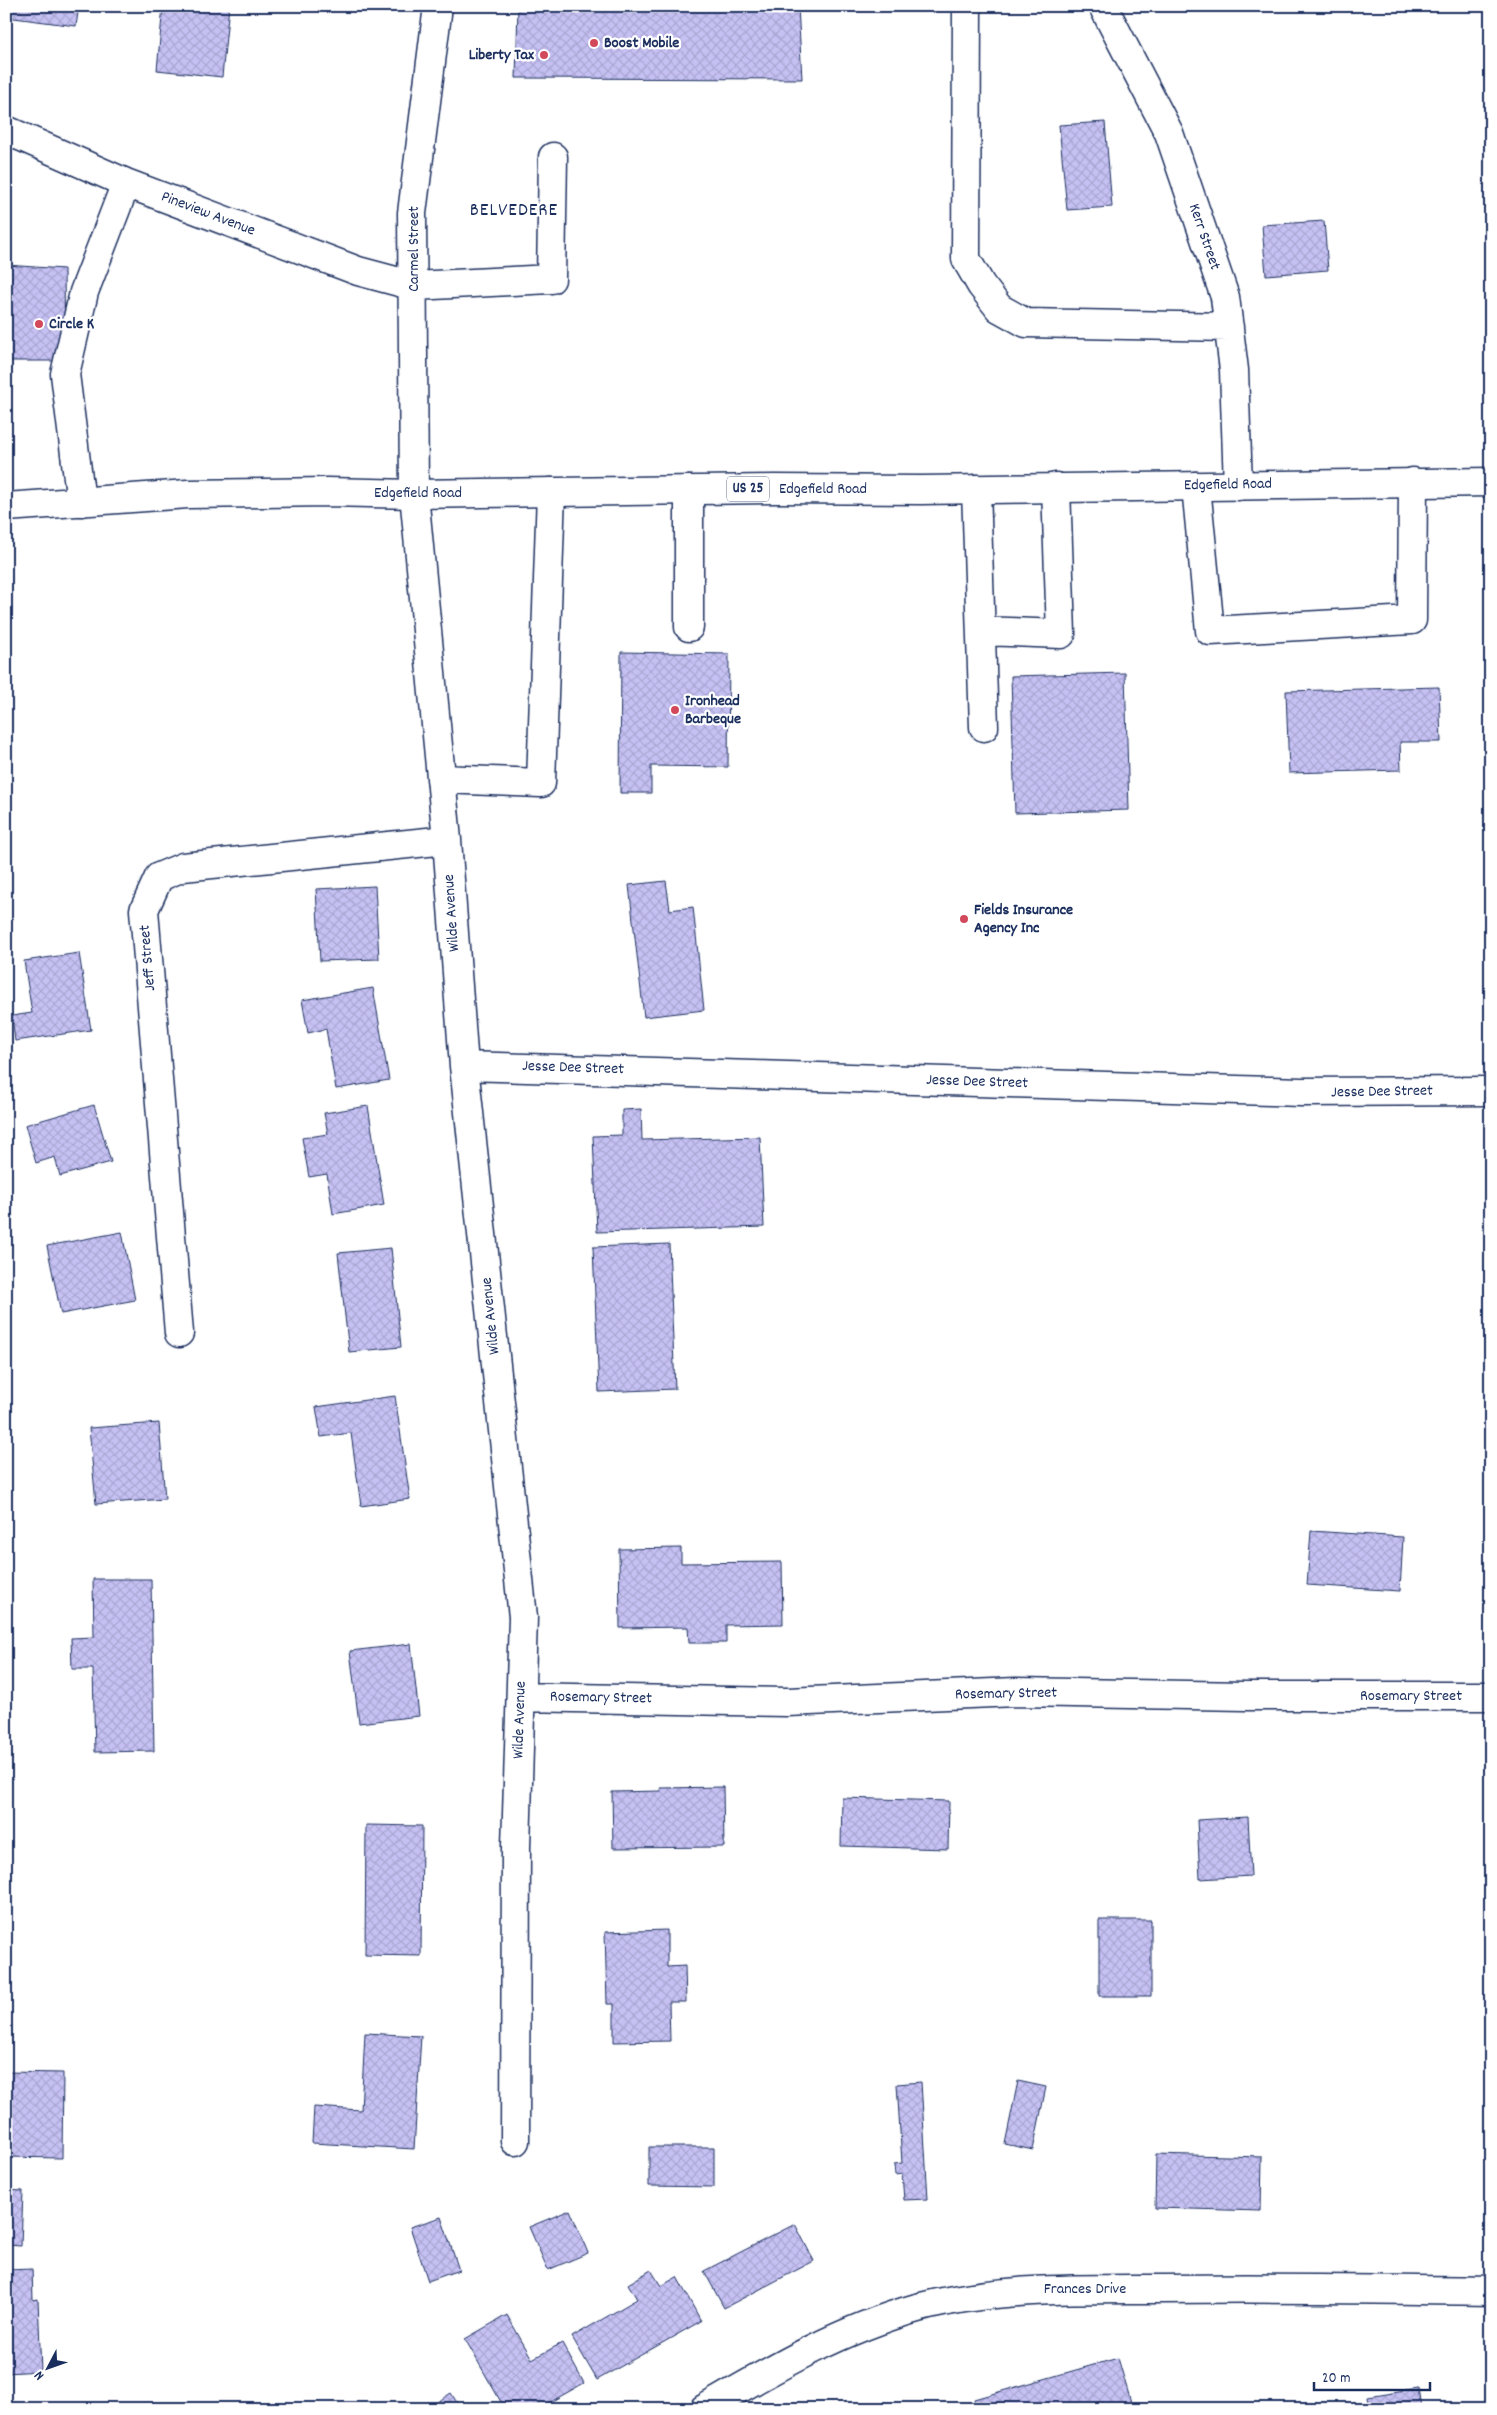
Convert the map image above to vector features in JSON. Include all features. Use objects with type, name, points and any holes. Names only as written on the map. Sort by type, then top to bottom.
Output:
[{"type":"street","name":"Carmel Street","points":[[414,494],[412,213],[438,6]]},
{"type":"street","points":[[967,6],[966,259],[981,286],[999,308],[1026,323],[1229,327]]},
{"type":"street","name":"Kerr Street","points":[[1103,6],[1169,133],[1225,297],[1234,370],[1238,486]]},
{"type":"street","name":"Pineview Avenue","points":[[6,130],[126,184],[358,271],[414,286],[551,279],[553,158]]},
{"type":"street","points":[[81,502],[65,374],[84,292],[126,184]]},
{"type":"street","points":[[1196,486],[1210,631],[1412,620],[1413,482]]},
{"type":"street","name":"Edgefield Road","points":[[6,507],[188,494],[976,489],[1491,482]]},
{"type":"street","points":[[981,631],[1061,634],[1056,487]]},
{"type":"street","points":[[976,489],[984,727]]},
{"type":"street","points":[[689,490],[689,627]]},
{"type":"street","points":[[441,779],[541,783],[551,492]]},
{"type":"street","name":"Wilde Avenue","points":[[414,494],[447,840],[464,1066],[522,1617],[516,1846],[515,2141]]},
{"type":"street","name":"Jeff Street","points":[[179,1333],[144,910],[159,877],[183,867],[447,840]]},
{"type":"street","name":"Jesse Dee Street","points":[[464,1066],[1301,1092],[1491,1090]]},
{"type":"street","name":"Rosemary Street","points":[[521,1697],[787,1702],[1016,1692],[1246,1696],[1491,1696]]},
{"type":"street","name":"Frances Drive","points":[[704,2409],[810,2349],[862,2326],[918,2308],[973,2297],[1040,2290],[1302,2288],[1491,2291]]},
{"type":"building","points":[[6,6],[79,6],[76,26],[6,17]]},
{"type":"building","points":[[163,6],[229,6],[222,77],[157,70]]},
{"type":"building","points":[[518,6],[798,6],[802,79],[516,78]]},
{"type":"building","points":[[1105,122],[1112,207],[1067,210],[1059,125]]},
{"type":"building","points":[[1324,221],[1328,270],[1266,275],[1262,225]]},
{"type":"building","points":[[6,265],[64,269],[65,361],[6,361]]},
{"type":"building","name":"Ironhead Barbeque","points":[[621,652],[729,654],[728,767],[651,766],[651,793],[620,793]]},
{"type":"building","points":[[1125,673],[1129,810],[1015,813],[1011,676]]},
{"type":"building","points":[[1439,687],[1441,742],[1400,742],[1401,770],[1289,773],[1286,691]]},
{"type":"building","points":[[666,881],[670,910],[693,907],[704,1010],[644,1017],[629,885]]},
{"type":"building","points":[[375,886],[379,959],[320,961],[316,889]]},
{"type":"building","points":[[79,953],[91,1030],[15,1041],[12,1016],[32,1013],[24,961]]},
{"type":"building","points":[[373,988],[389,1080],[336,1089],[326,1029],[308,1033],[302,1000]]},
{"type":"building","points":[[94,1105],[111,1162],[60,1176],[55,1157],[36,1163],[25,1125]]},
{"type":"building","points":[[368,1106],[384,1205],[333,1214],[327,1174],[309,1177],[302,1138],[328,1134],[324,1113]]},
{"type":"building","points":[[641,1109],[642,1140],[760,1137],[764,1227],[597,1232],[593,1136],[622,1135],[622,1110]]},
{"type":"building","points":[[122,1232],[135,1300],[61,1314],[47,1246]]},
{"type":"building","points":[[669,1244],[675,1389],[599,1392],[593,1247]]},
{"type":"building","points":[[391,1248],[401,1347],[349,1352],[338,1253]]},
{"type":"building","points":[[395,1396],[410,1499],[361,1506],[351,1433],[321,1437],[316,1407]]},
{"type":"building","points":[[159,1423],[165,1499],[96,1504],[89,1428]]},
{"type":"building","points":[[1311,1531],[1403,1537],[1400,1591],[1307,1585]]},
{"type":"building","points":[[681,1548],[681,1563],[782,1562],[783,1624],[726,1625],[726,1643],[689,1643],[688,1627],[620,1628],[619,1549]]},
{"type":"building","points":[[93,1579],[151,1579],[154,1751],[95,1752],[93,1669],[72,1669],[71,1638],[94,1637]]},
{"type":"building","points":[[411,1644],[419,1716],[359,1723],[350,1651]]},
{"type":"building","points":[[723,1787],[724,1847],[613,1848],[612,1792],[661,1791],[660,1788]]},
{"type":"building","points":[[842,1798],[949,1801],[948,1849],[841,1846]]},
{"type":"building","points":[[1248,1817],[1251,1876],[1200,1879],[1197,1820]]},
{"type":"building","points":[[366,1825],[422,1826],[421,1956],[365,1955]]},
{"type":"building","points":[[1099,1920],[1151,1920],[1151,1996],[1099,1996]]},
{"type":"building","points":[[667,1930],[667,1967],[685,1966],[686,2002],[669,2002],[670,2041],[614,2042],[614,2004],[607,2004],[605,1932]]},
{"type":"building","points":[[365,2033],[421,2036],[414,2149],[312,2143],[314,2107],[361,2110]]},
{"type":"building","points":[[6,2072],[63,2073],[62,2158],[6,2157]]},
{"type":"building","points":[[1018,2081],[1046,2087],[1033,2150],[1005,2144]]},
{"type":"building","points":[[921,2082],[928,2199],[904,2200],[902,2174],[895,2175],[894,2164],[902,2163],[897,2084]]},
{"type":"building","points":[[649,2147],[714,2147],[714,2187],[649,2186]]},
{"type":"building","points":[[1156,2154],[1262,2157],[1261,2211],[1155,2208]]},
{"type":"building","points":[[6,2190],[23,2191],[21,2246],[6,2245]]},
{"type":"building","points":[[570,2210],[588,2253],[548,2270],[529,2227]]},
{"type":"building","points":[[441,2217],[459,2270],[428,2281],[410,2227]]},
{"type":"building","points":[[795,2224],[814,2261],[724,2308],[704,2271]]},
{"type":"building","points":[[32,2269],[33,2300],[38,2299],[41,2371],[6,2373],[6,2270]]},
{"type":"building","points":[[651,2270],[661,2286],[677,2277],[701,2321],[597,2380],[572,2337],[637,2299],[628,2284]]},
{"type":"building","points":[[507,2315],[532,2359],[562,2343],[584,2383],[538,2409],[505,2409],[465,2339]]},
{"type":"building","points":[[1118,2358],[1133,2409],[976,2409],[974,2399]]},
{"type":"building","points":[[1418,2388],[1421,2409],[1370,2409],[1368,2396]]},
{"type":"building","points":[[451,2393],[461,2409],[427,2409]]},
{"type":"place","name":"Boost Mobile","points":[[594,43]]},
{"type":"place","name":"Liberty Tax","points":[[544,55]]},
{"type":"place","name":"Circle K","points":[[39,324]]},
{"type":"place","name":"Ironhead Barbeque","points":[[675,710]]},
{"type":"place","name":"Fields Insurance Agency Inc","points":[[964,919]]},
{"type":"district","name":"BELVEDERE","points":[[514,211]]}]
